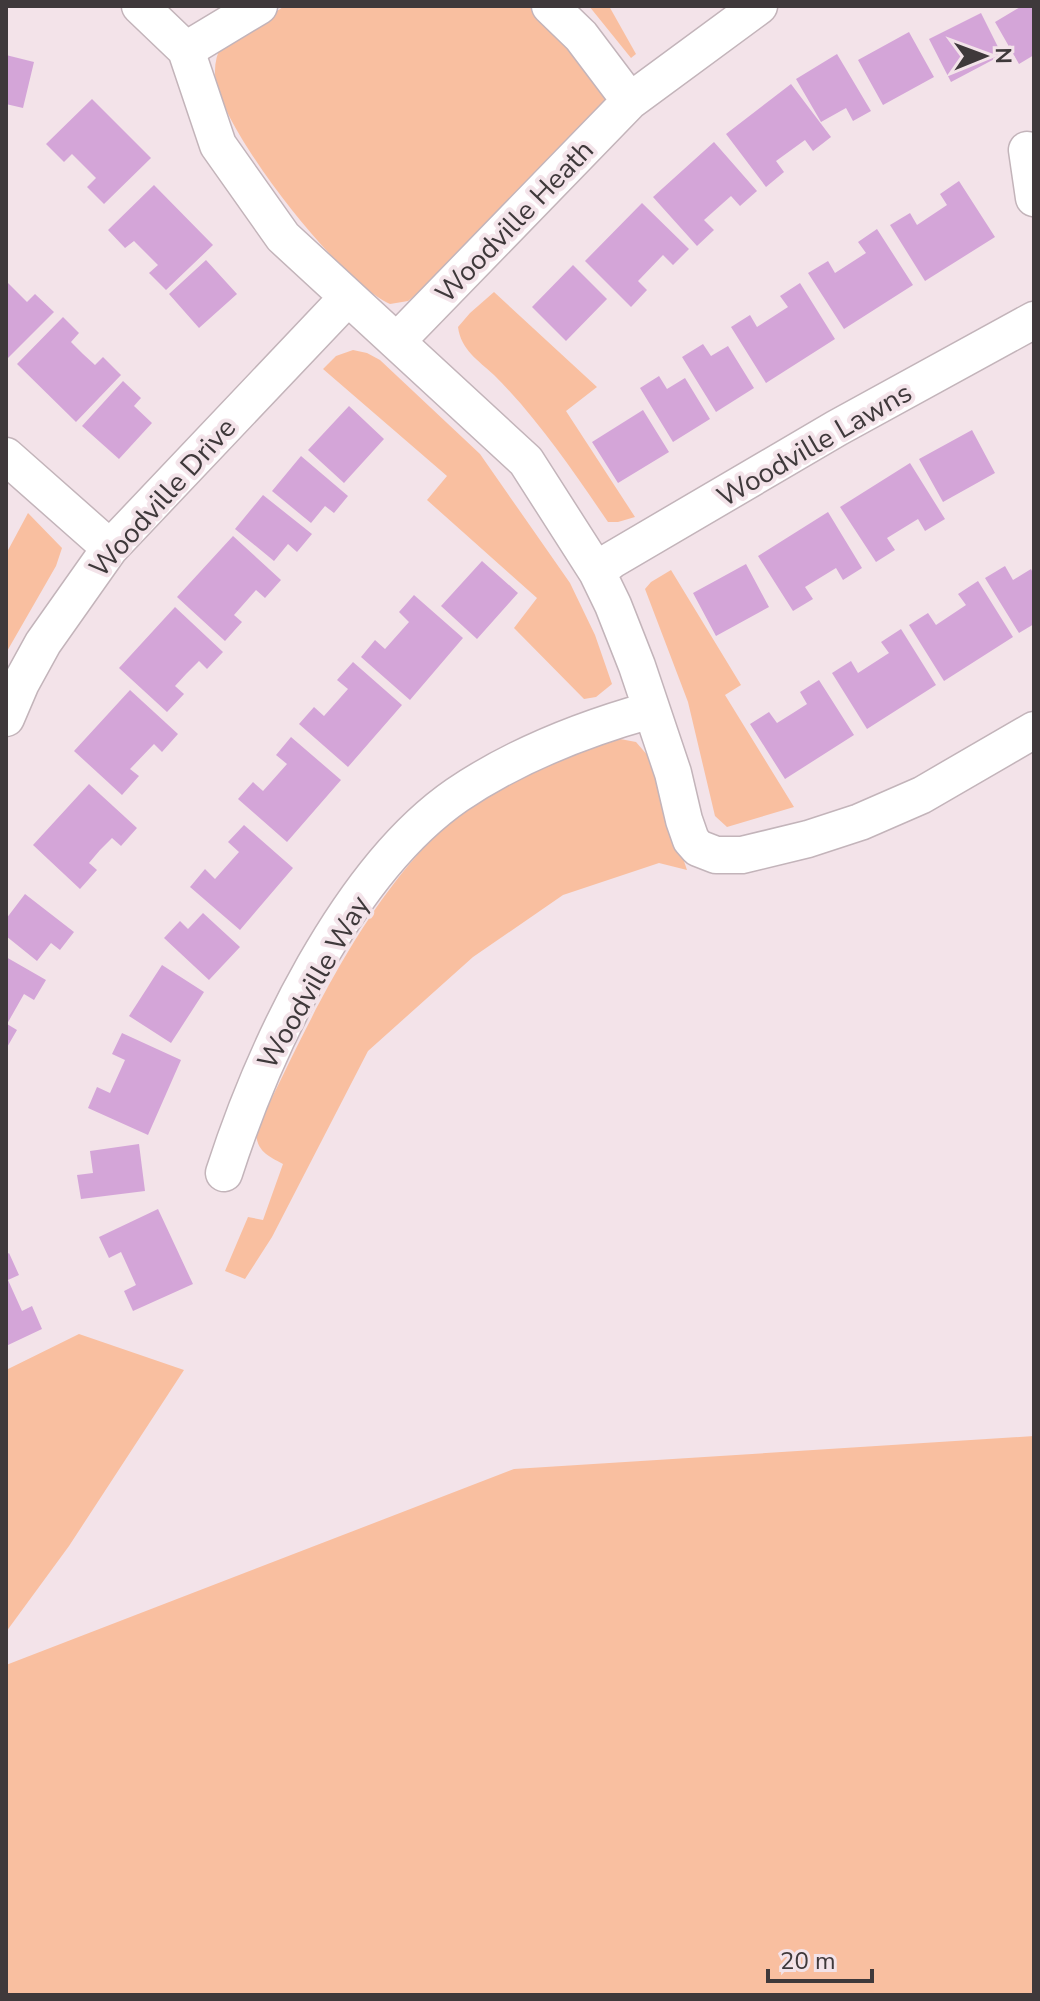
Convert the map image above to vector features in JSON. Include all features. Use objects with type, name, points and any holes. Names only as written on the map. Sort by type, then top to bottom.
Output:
[{"type":"street","points":[[140,6],[186,50],[218,145],[283,237],[526,461],[597,572],[624,631],[673,773],[684,820],[691,840],[698,848],[716,855],[742,855],[860,822],[922,795],[1034,730]]},
{"type":"street","points":[[186,50],[259,6]]},
{"type":"street","points":[[550,6],[581,36],[630,101]]},
{"type":"street","name":"Woodville Heath","points":[[397,341],[630,101],[759,6]]},
{"type":"street","points":[[1027,150],[1034,198]]},
{"type":"street","name":"Woodville Drive","points":[[6,718],[43,643],[110,548],[348,297]]},
{"type":"street","name":"Woodville Lawns","points":[[597,572],[612,560],[837,428],[1034,320]]},
{"type":"street","points":[[6,456],[110,548]]},
{"type":"street","name":"Woodville Way","points":[[224,1173],[256,1083],[297,999],[329,942],[376,874],[396,852],[435,813],[501,768],[584,732],[651,710]]},
{"type":"shaded area","points":[[285,6],[536,6],[612,106],[418,293],[408,301],[390,304],[343,268],[290,207],[243,140],[217,86],[215,65],[222,44]]},
{"type":"shaded area","points":[[589,6],[609,6],[636,54],[631,58]]},
{"type":"shaded area","points":[[494,292],[597,387],[566,411],[635,517],[608,522],[540,427],[466,348],[458,327]]},
{"type":"shaded area","points":[[353,350],[380,360],[480,454],[570,583],[595,635],[612,684],[596,697],[584,699],[514,628],[537,598],[427,500],[447,476],[323,369],[336,356]]},
{"type":"shaded area","points":[[28,513],[62,548],[56,566],[6,653],[6,554]]},
{"type":"shaded area","points":[[671,570],[741,685],[725,695],[794,807],[727,827],[715,816],[688,702],[645,589]]},
{"type":"shaded area","points":[[615,738],[636,742],[649,757],[687,870],[659,863],[563,895],[473,957],[368,1051],[272,1237],[245,1279],[225,1271],[248,1217],[263,1220],[283,1164],[261,1148],[256,1131],[328,987],[387,892],[422,850],[460,813],[502,784],[543,764]]},
{"type":"shaded area","points":[[79,1334],[184,1370],[69,1546],[6,1632],[6,1370]]},
{"type":"shaded area","points":[[1034,1436],[1034,1995],[6,1995],[6,1665],[514,1469]]},
{"type":"building","points":[[1022,6],[1034,6],[1034,55],[1019,64],[995,22]]},
{"type":"building","points":[[981,13],[1002,55],[951,82],[929,39]]},
{"type":"building","points":[[909,32],[934,77],[883,105],[858,60]]},
{"type":"building","points":[[837,54],[871,111],[853,121],[846,108],[821,122],[796,79]]},
{"type":"building","points":[[6,55],[34,62],[23,108],[6,104]]},
{"type":"building","points":[[791,84],[831,137],[813,151],[805,140],[776,161],[784,172],[766,187],[726,134]]},
{"type":"building","points":[[92,99],[151,158],[104,204],[87,187],[96,178],[72,154],[64,162],[46,144]]},
{"type":"building","points":[[714,142],[757,191],[740,206],[731,196],[704,220],[714,230],[697,246],[653,197]]},
{"type":"building","points":[[959,181],[995,237],[925,281],[890,225],[910,213],[917,225],[947,205],[940,194]]},
{"type":"building","points":[[154,185],[213,245],[166,290],[149,273],[158,265],[134,241],[125,248],[108,230]]},
{"type":"building","points":[[642,203],[689,249],[673,265],[663,255],[638,281],[647,290],[631,307],[585,261]]},
{"type":"building","points":[[877,229],[913,285],[844,329],[808,273],[828,261],[835,273],[866,253],[858,242]]},
{"type":"building","points":[[206,260],[237,294],[199,328],[169,294]]},
{"type":"building","points":[[573,265],[607,299],[566,341],[532,307]]},
{"type":"building","points":[[6,281],[27,302],[35,294],[54,312],[8,358]]},
{"type":"building","points":[[800,283],[835,339],[766,383],[731,327],[750,315],[757,327],[788,307],[780,296]]},
{"type":"building","points":[[63,317],[79,333],[71,342],[83,354],[95,365],[103,357],[121,375],[76,422],[17,364]]},
{"type":"building","points":[[703,344],[711,356],[728,346],[754,388],[716,412],[682,357]]},
{"type":"building","points":[[659,376],[667,389],[685,378],[710,419],[673,442],[640,388]]},
{"type":"building","points":[[123,381],[141,398],[134,406],[152,423],[119,459],[82,426]]},
{"type":"building","points":[[349,406],[384,439],[344,483],[308,450]]},
{"type":"building","points":[[643,410],[669,452],[618,483],[592,442]]},
{"type":"building","points":[[972,430],[995,473],[943,502],[919,459]]},
{"type":"building","points":[[301,456],[348,496],[334,513],[325,506],[311,523],[272,491]]},
{"type":"building","points":[[910,463],[945,519],[925,531],[918,519],[887,538],[895,550],[876,562],[840,507]]},
{"type":"building","points":[[263,495],[312,534],[297,552],[288,544],[274,561],[235,529]]},
{"type":"building","points":[[828,512],[862,568],[843,580],[836,568],[805,587],[813,599],[793,611],[758,556]]},
{"type":"building","points":[[233,536],[281,580],[265,598],[256,590],[234,615],[242,622],[225,641],[177,597]]},
{"type":"building","points":[[482,561],[518,593],[477,639],[441,606]]},
{"type":"building","points":[[746,564],[769,607],[716,636],[693,593]]},
{"type":"building","points":[[1005,566],[1013,580],[1031,569],[1034,575],[1034,624],[1019,633],[985,578]]},
{"type":"building","points":[[978,581],[1013,637],[944,681],[909,625],[928,613],[936,625],[966,605],[958,594]]},
{"type":"building","points":[[414,595],[463,638],[410,700],[361,657],[375,640],[385,649],[409,622],[399,612]]},
{"type":"building","points":[[175,607],[223,652],[207,669],[199,661],[187,673],[175,686],[184,694],[167,712],[119,668]]},
{"type":"building","points":[[901,629],[936,685],[867,729],[832,673],[851,661],[858,673],[889,653],[881,642]]},
{"type":"building","points":[[353,662],[402,705],[348,767],[299,724],[314,707],[324,716],[348,689],[337,680]]},
{"type":"building","points":[[819,680],[854,735],[785,779],[750,724],[769,712],[777,723],[793,713],[807,704],[800,692]]},
{"type":"building","points":[[130,690],[178,734],[162,752],[154,744],[130,769],[139,776],[122,795],[74,751]]},
{"type":"building","points":[[291,737],[341,780],[287,842],[238,799],[253,782],[263,791],[287,764],[276,755]]},
{"type":"building","points":[[89,784],[137,828],[121,846],[112,838],[100,850],[89,863],[97,870],[80,889],[33,845]]},
{"type":"building","points":[[244,825],[293,868],[240,930],[190,887],[205,869],[215,879],[239,852],[228,842]]},
{"type":"building","points":[[25,894],[74,932],[60,950],[51,943],[37,961],[6,936],[6,919]]},
{"type":"building","points":[[203,913],[240,947],[209,980],[164,938],[180,921],[188,929]]},
{"type":"building","points":[[6,957],[46,980],[34,1000],[24,994],[7,1024],[17,1030],[6,1049]]},
{"type":"building","points":[[162,965],[204,992],[171,1043],[129,1016]]},
{"type":"building","points":[[122,1033],[181,1060],[148,1135],[88,1108],[97,1087],[110,1093],[125,1060],[112,1054]]},
{"type":"building","points":[[139,1144],[145,1191],[81,1199],[77,1175],[93,1173],[90,1151]]},
{"type":"building","points":[[158,1209],[193,1284],[133,1311],[124,1291],[136,1285],[121,1252],[109,1258],[99,1237]]},
{"type":"building","points":[[9,1253],[19,1275],[8,1280],[22,1311],[32,1306],[42,1329],[6,1346],[6,1255]]}]
